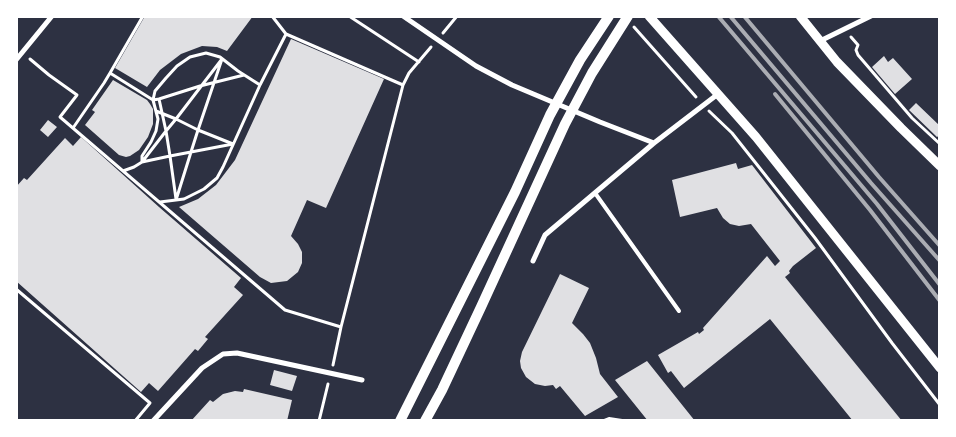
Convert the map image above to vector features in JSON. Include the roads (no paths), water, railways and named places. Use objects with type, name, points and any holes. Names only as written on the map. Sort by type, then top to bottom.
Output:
[{"type":"main road","points":[[400,421],[515,192],[550,115],[580,60],[609,16]]},
{"type":"main road","points":[[425,421],[442,390],[481,307],[564,124],[592,73],[628,19]]},
{"type":"street","points":[[16,60],[52,16]]},
{"type":"street","points":[[403,16],[476,66],[512,85],[654,143]]},
{"type":"street","points":[[649,16],[756,137],[940,368]]},
{"type":"street","points":[[800,16],[836,62],[940,166]]},
{"type":"street","points":[[820,41],[846,30],[871,16]]},
{"type":"street","points":[[533,261],[545,235],[654,143],[718,94]]},
{"type":"street","points":[[154,421],[202,368],[222,354],[237,353],[362,380]]},
{"type":"lane","points":[[595,194],[679,311]]},
{"type":"lane","points":[[604,421],[609,419],[622,421]]},
{"type":"railway","points":[[718,16],[877,204],[940,285]]},
{"type":"railway","points":[[730,16],[871,183],[940,261]]},
{"type":"railway","points":[[744,16],[879,177],[940,246]]},
{"type":"railway","points":[[775,94],[870,210],[940,301]]}]
